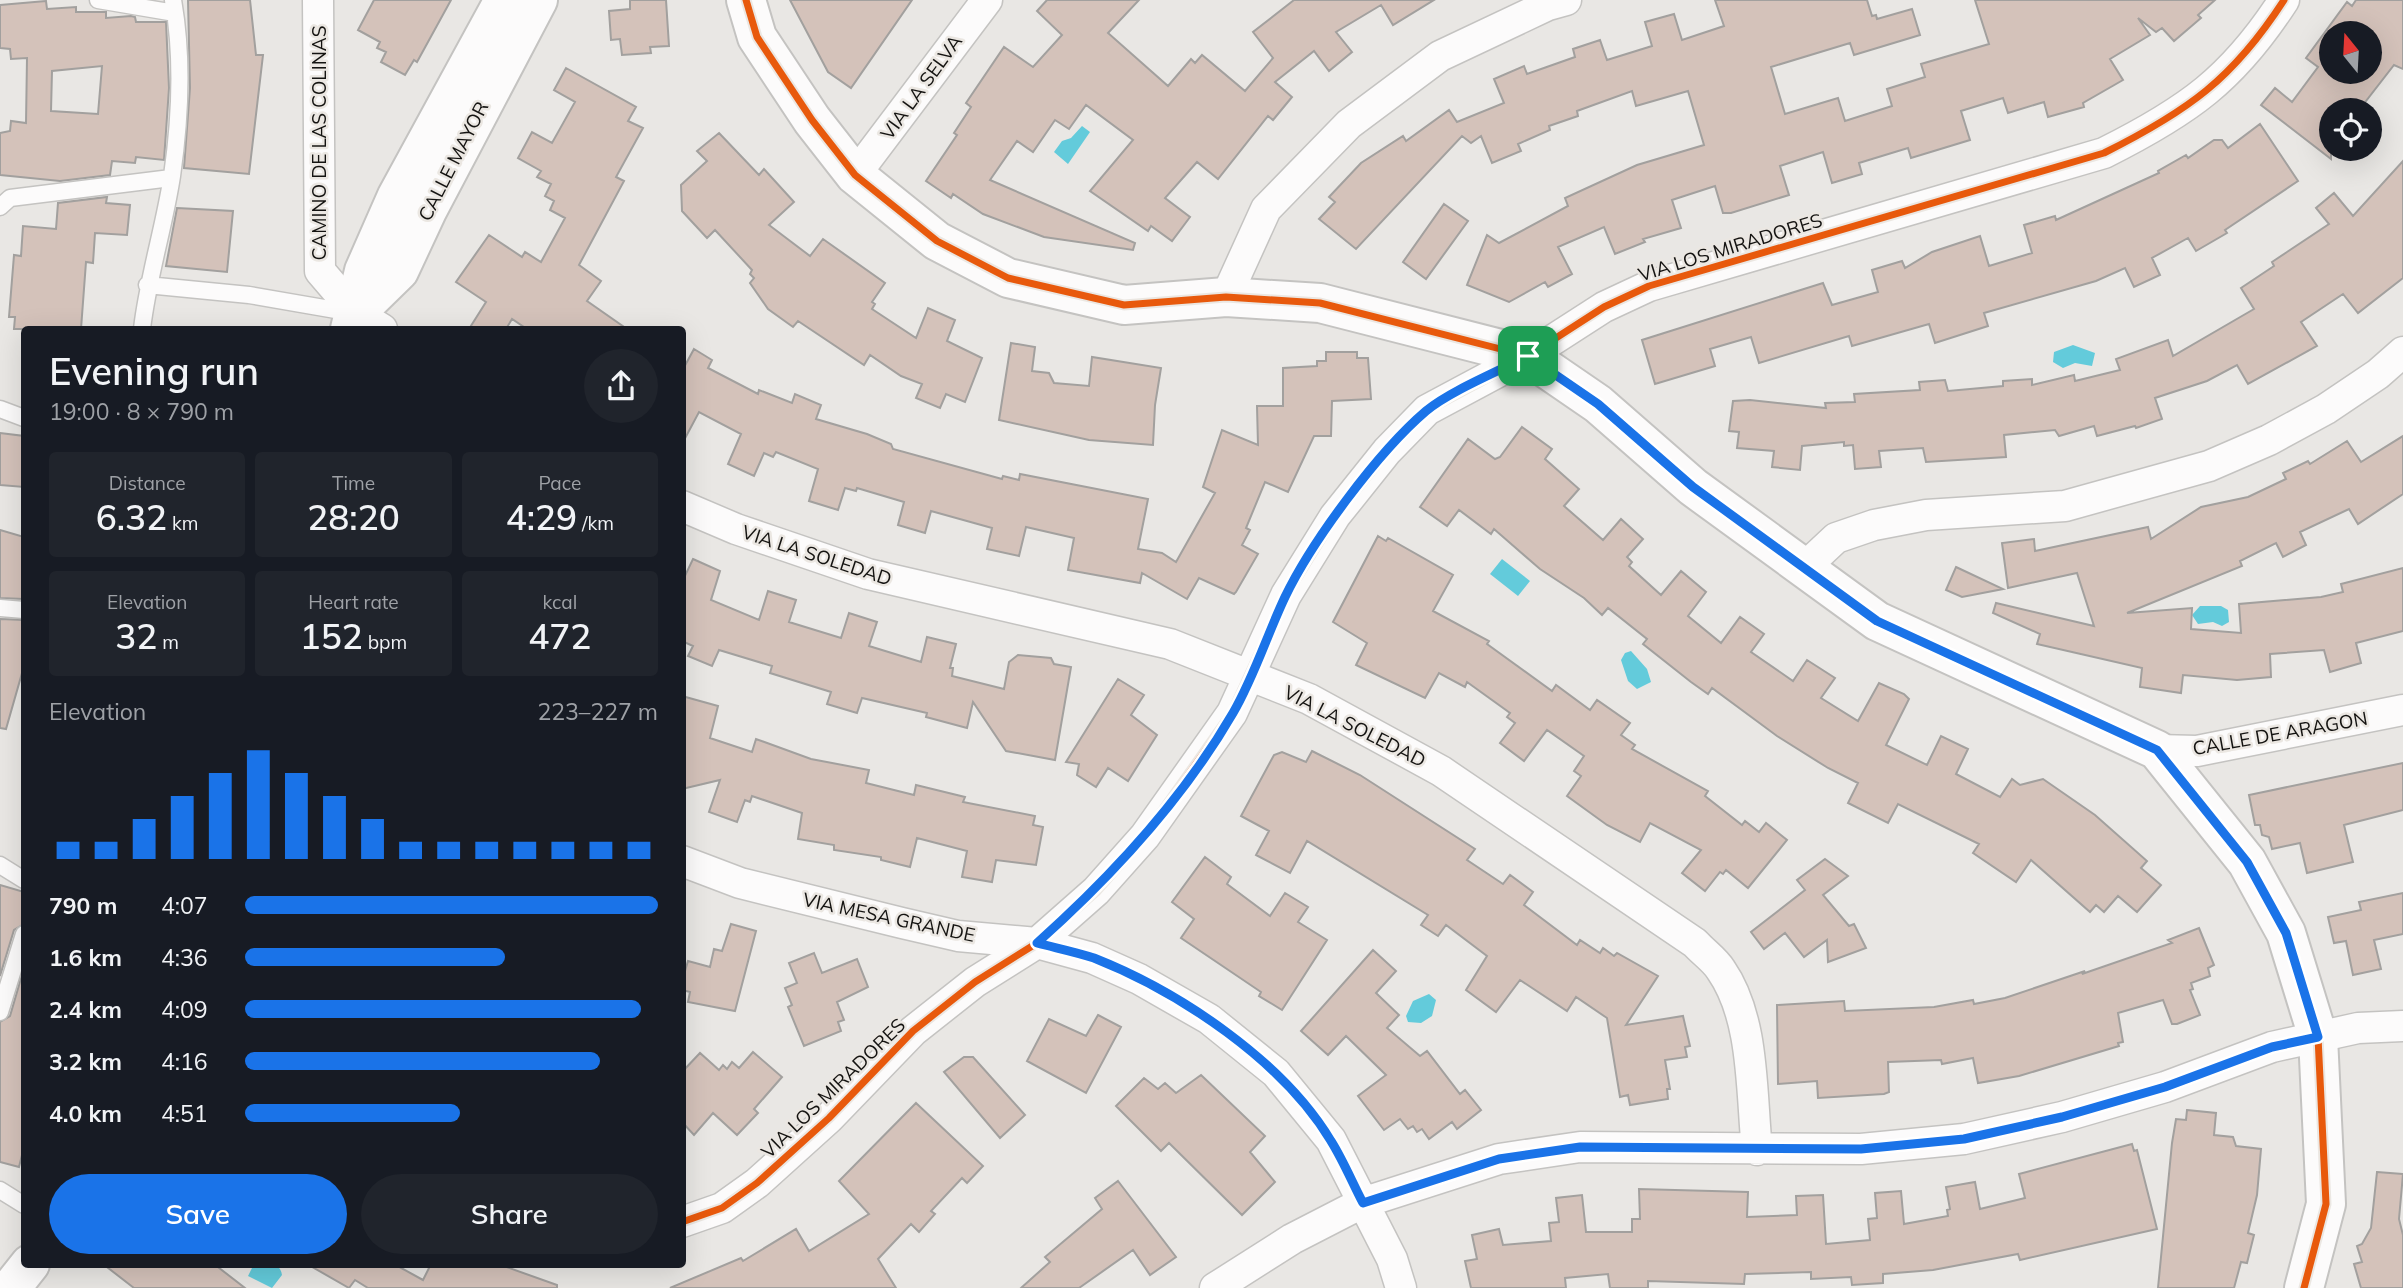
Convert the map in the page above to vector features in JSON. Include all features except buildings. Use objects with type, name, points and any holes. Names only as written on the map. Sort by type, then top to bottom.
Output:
[{"type":"street","name":"CAMINO DE LAS COLINAS","points":[[318,0],[320,271],[363,324]]},
{"type":"street","name":"CALLE MAYOR","points":[[363,324],[364,271],[397,196],[504,0]]},
{"type":"street","name":"CALLE MAYOR","points":[[363,324],[399,271],[426,211],[538,0]]},
{"type":"street","points":[[746,0],[757,37],[811,120],[855,174],[937,240],[1008,278],[1124,305],[1226,297],[1320,303],[1528,356],[1598,404],[1693,487],[1877,621],[2157,750],[2247,862],[2286,933],[2318,1037],[2326,1204],[2304,1288]]},
{"type":"street","name":"VIA LA SELVA","points":[[855,174],[987,0]]},
{"type":"street","points":[[1226,297],[1266,209],[1349,124],[1440,56],[1548,5],[1566,0]]},
{"type":"street","name":"VIA LOS MIRADORES","points":[[686,1221],[722,1208],[757,1183],[829,1118],[913,1031],[975,982],[1037,943],[1096,891],[1145,836],[1233,713],[1286,594],[1335,516],[1387,451],[1427,410],[1528,356],[1604,306],[1649,286],[2104,153],[2158,126],[2217,85],[2262,35],[2284,0]]},
{"type":"street","points":[[1805,567],[1836,538],[1874,524],[1926,514],[2065,506],[2208,466],[2269,440],[2326,409],[2378,374],[2403,352]]},
{"type":"street","name":"VIA LA SOLEDAD","points":[[686,508],[736,529],[868,574],[1170,644],[1309,699],[1441,771],[1695,943],[1721,970],[1733,993],[1745,1034],[1757,1150]]},
{"type":"street","name":"CALLE DE ARAGON","points":[[2157,750],[2197,751],[2403,710]]},
{"type":"street","name":"VIA MESA GRANDE","points":[[686,863],[740,883],[902,923],[958,936],[1037,943],[1104,963],[1139,978],[1209,1019],[1276,1073],[1331,1140],[1392,1259],[1401,1288]]},
{"type":"street","points":[[1215,1288],[1292,1240],[1363,1203],[1499,1159],[1580,1147],[1861,1149],[1964,1139],[2062,1117],[2165,1087],[2272,1047],[2358,1028],[2403,1026]]},
{"type":"lane","points":[[98,0],[174,7],[178,104],[172,178],[147,285],[142,326]]},
{"type":"lane","points":[[0,207],[10,198],[172,178]]},
{"type":"lane","points":[[147,285],[250,295],[363,324]]},
{"type":"lane","points":[[0,409],[21,417]]},
{"type":"lane","points":[[0,608],[21,610]]},
{"type":"lane","points":[[0,865],[21,878]]},
{"type":"lane","points":[[0,1012],[21,944]]},
{"type":"lane","points":[[0,1190],[21,1203]]},
{"type":"water","points":[[1082,126],[1090,132],[1068,164],[1054,152],[1062,141],[1071,138]]},
{"type":"water","points":[[2073,345],[2095,353],[2092,366],[2075,363],[2063,368],[2053,362],[2054,352]]},
{"type":"water","points":[[1502,559],[1530,581],[1518,596],[1490,574]]},
{"type":"water","points":[[2200,606],[2221,606],[2228,610],[2229,622],[2222,626],[2213,622],[2198,624],[2192,615]]},
{"type":"water","points":[[1631,651],[1647,669],[1651,682],[1637,689],[1628,681],[1621,660],[1625,653]]},
{"type":"water","points":[[1429,994],[1436,1000],[1432,1016],[1421,1023],[1408,1022],[1406,1016],[1413,1001]]},
{"type":"water","points":[[252,1268],[279,1268],[282,1275],[272,1288],[248,1276]]},
{"type":"cycle path","points":[[746,0],[757,37],[812,120],[855,175],[937,241],[1008,278],[1124,305],[1226,297],[1320,303],[1528,356],[1598,404],[1693,487],[1877,621],[2157,750],[2247,862],[2286,933],[2318,1037],[2326,1204],[2304,1288]]},
{"type":"cycle path","points":[[686,1221],[722,1208],[757,1183],[829,1118],[913,1031],[975,982],[1037,943],[1096,891],[1145,836],[1232,713],[1286,595],[1335,516],[1387,451],[1427,410],[1528,356],[1604,307],[1649,286],[2104,153],[2160,122],[2206,90],[2246,51],[2284,0]]},
{"type":"route","points":[[1528,356],[1598,404],[1693,487],[1877,621],[2157,750],[2247,862],[2286,933],[2318,1037],[2272,1047],[2165,1087],[2062,1117],[1964,1139],[1861,1149],[1580,1147],[1499,1159],[1363,1203],[1331,1140],[1276,1073],[1209,1019],[1139,978],[1092,958],[1037,943],[1096,891],[1145,836],[1192,773],[1233,713],[1286,594],[1335,516],[1387,451],[1427,410],[1528,356]]}]
